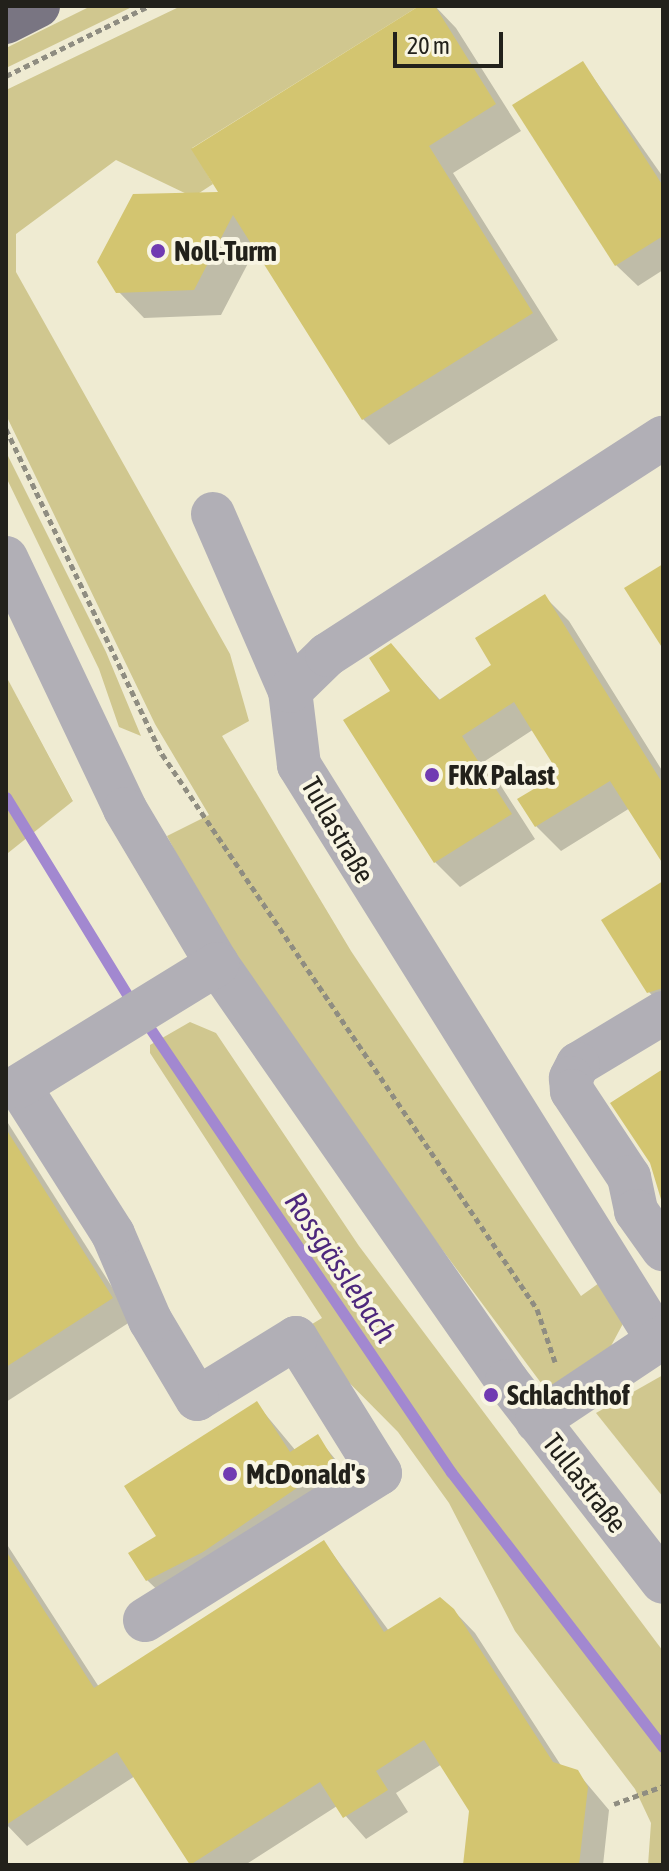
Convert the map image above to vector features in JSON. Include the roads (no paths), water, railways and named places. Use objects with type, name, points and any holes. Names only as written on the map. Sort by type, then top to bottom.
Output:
[{"type":"main road","points":[[6,22],[38,6]]},
{"type":"street","points":[[290,691],[327,655],[663,438]]},
{"type":"street","name":"Tullastraße","points":[[213,514],[290,691],[299,765],[661,1339],[553,1411]]},
{"type":"street","name":"Tullastraße","points":[[6,558],[200,976],[553,1411],[663,1582]]},
{"type":"street","points":[[145,1620],[380,1473],[296,1338],[197,1399],[150,1320],[113,1234],[19,1086],[200,976]]},
{"type":"street","points":[[663,1013],[578,1064],[571,1078],[572,1091],[629,1177],[636,1211],[663,1249]]},
{"type":"waterway","name":"Rossgässlebach","points":[[6,797],[133,1004]]},
{"type":"waterway","name":"Rossgässlebach","points":[[143,1018],[451,1472],[663,1747]]},
{"type":"place","name":"Noll-Turm","points":[[158,251]]},
{"type":"place","name":"FKK Palast","points":[[432,775]]},
{"type":"place","name":"Schlachthof","points":[[491,1395]]},
{"type":"place","name":"McDonald's","points":[[230,1474]]}]
